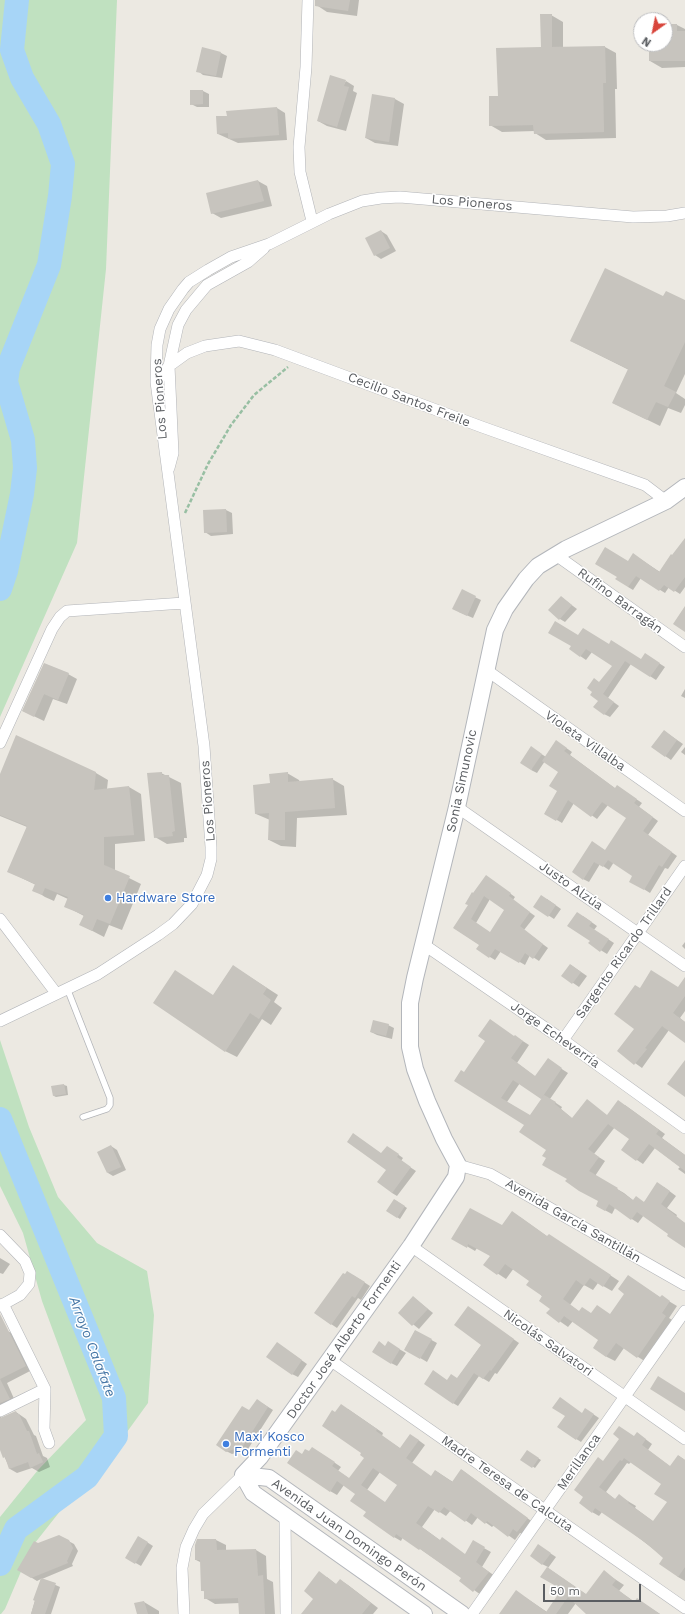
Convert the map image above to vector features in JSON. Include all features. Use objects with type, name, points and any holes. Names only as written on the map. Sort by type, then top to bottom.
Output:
[{"type":"street","points":[[308,0],[306,67],[299,153],[300,172],[312,221]]},
{"type":"street","name":"Los Pioneros","points":[[2,1020],[98,974],[173,924],[192,904],[207,875],[211,859],[204,746],[156,382],[157,345],[160,329],[169,308],[183,289],[189,282],[231,257],[269,244],[312,221],[362,201],[381,198],[400,197],[633,217],[667,216],[685,213]]},
{"type":"street","name":"Los Pioneros","points":[[168,470],[173,453],[169,366],[178,325],[186,310],[207,285],[248,262],[269,244]]},
{"type":"street","name":"Cecilio Santos Freile","points":[[156,382],[169,366],[187,353],[205,346],[239,342],[275,350],[482,427],[645,485],[666,501]]},
{"type":"street","name":"Sonia Simunovic","points":[[458,1165],[444,1139],[427,1101],[416,1069],[410,1046],[410,1003],[457,807],[494,630],[505,609],[526,579],[538,566],[589,537],[666,501],[685,487]]},
{"type":"street","name":"Rufino Barragán","points":[[556,555],[685,647]]},
{"type":"street","points":[[0,743],[52,629],[60,617],[67,611],[184,603]]},
{"type":"street","name":"Violeta Villalba","points":[[485,669],[685,811]]},
{"type":"street","name":"Justo Alzúa","points":[[457,807],[685,966]]},
{"type":"street","name":"Sargento Ricardo Trillard","points":[[563,1040],[637,932],[685,866]]},
{"type":"street","points":[[0,919],[56,993]]},
{"type":"street","name":"Jorge Echeverría","points":[[423,944],[563,1040],[685,1128]]},
{"type":"street","name":"Doctor José Alberto Formenti","points":[[184,1614],[182,1568],[186,1547],[194,1528],[203,1514],[260,1458],[410,1246],[456,1177],[458,1165]]},
{"type":"street","name":"Avenida García Santillán","points":[[458,1165],[490,1174],[685,1285]]},
{"type":"street","points":[[0,1235],[25,1261],[30,1273],[29,1284],[20,1295],[2,1305],[45,1389],[44,1430],[48,1443]]},
{"type":"street","name":"Nicolás Salvatori","points":[[410,1246],[685,1440]]},
{"type":"street","name":"Merillanca","points":[[472,1614],[685,1311]]},
{"type":"street","name":"Madre Teresa de Calcuta","points":[[330,1360],[685,1608]]},
{"type":"street","points":[[0,1411],[45,1389]]},
{"type":"street","name":"Avenida Juan Domingo Perón","points":[[243,1475],[253,1493],[424,1614]]},
{"type":"street","name":"Avenida Juan Domingo Perón","points":[[243,1475],[269,1478],[462,1614]]},
{"type":"street","points":[[285,1517],[286,1614]]},
{"type":"lane","points":[[67,988],[110,1098],[110,1105],[107,1109],[83,1117]]},
{"type":"path","points":[[176,531],[208,464],[231,426],[254,396],[298,358]]},
{"type":"green space","points":[[0,0],[117,0],[106,269],[77,543],[0,717]]},
{"type":"green space","points":[[0,1040],[29,1127],[58,1197],[97,1243],[147,1271],[154,1315],[148,1403],[103,1465],[61,1510],[31,1548],[5,1609],[1,1614],[0,1517],[38,1470],[86,1420],[42,1301],[23,1233],[0,1186]]},
{"type":"building","points":[[315,0],[350,0],[348,11],[315,6]]},
{"type":"building","points":[[540,14],[552,14],[552,47],[605,46],[606,83],[603,83],[604,132],[534,134],[533,125],[489,126],[489,96],[498,96],[496,48],[541,47]]},
{"type":"building","points":[[673,24],[677,24],[677,31],[685,31],[685,61],[649,61],[649,52],[673,52]]},
{"type":"building","points":[[202,47],[221,52],[216,76],[196,72]]},
{"type":"building","points":[[330,75],[346,80],[344,86],[349,87],[337,127],[317,121]]},
{"type":"building","points":[[190,90],[203,90],[203,104],[190,105]]},
{"type":"building","points":[[372,94],[395,98],[389,142],[365,138]]},
{"type":"building","points":[[277,107],[279,135],[228,139],[228,133],[217,134],[216,116],[227,116],[226,111]]},
{"type":"building","points":[[258,180],[264,201],[211,214],[206,193]]},
{"type":"building","points":[[381,230],[390,248],[374,256],[365,238]]},
{"type":"building","points":[[605,268],[663,296],[666,291],[685,300],[685,342],[664,386],[676,392],[668,407],[656,402],[647,420],[612,403],[628,369],[570,341]]},
{"type":"building","points":[[226,509],[227,532],[204,533],[203,510]]},
{"type":"building","points":[[685,538],[685,577],[674,592],[664,585],[659,591],[636,576],[628,587],[615,579],[617,577],[595,564],[605,547],[628,561],[633,553],[659,572],[671,554],[672,555]]},
{"type":"building","points":[[462,589],[476,596],[467,616],[452,609]]},
{"type":"building","points":[[561,596],[572,605],[559,620],[548,610]]},
{"type":"building","points":[[685,606],[685,632],[673,624]]},
{"type":"building","points":[[555,621],[578,635],[583,628],[609,644],[611,640],[641,659],[645,653],[660,663],[650,677],[625,661],[603,694],[614,702],[604,715],[593,707],[598,701],[590,695],[592,692],[587,688],[594,678],[599,682],[612,666],[586,649],[580,657],[569,649],[571,646],[548,633]]},
{"type":"building","points":[[44,663],[69,673],[58,700],[44,694],[34,717],[22,711]]},
{"type":"building","points":[[664,730],[677,740],[665,757],[651,747]]},
{"type":"building","points":[[16,735],[96,772],[94,790],[129,786],[134,835],[104,837],[104,865],[130,876],[110,924],[97,919],[92,931],[79,925],[84,915],[64,907],[68,897],[45,888],[42,895],[32,891],[35,884],[7,872],[27,826],[0,815],[0,774]]},
{"type":"building","points":[[556,740],[567,748],[564,751],[615,788],[617,785],[637,799],[634,803],[653,817],[643,831],[672,852],[662,867],[659,865],[644,890],[629,882],[632,876],[608,860],[603,867],[594,862],[583,880],[572,872],[592,841],[605,850],[626,818],[602,802],[591,817],[568,800],[556,821],[544,814],[557,791],[549,786],[558,772],[542,761]]},
{"type":"building","points":[[531,746],[542,754],[531,770],[520,763]]},
{"type":"building","points":[[162,772],[162,775],[169,775],[175,831],[172,832],[173,836],[154,838],[147,773]]},
{"type":"building","points":[[288,772],[288,782],[333,778],[335,808],[285,812],[285,840],[268,840],[269,813],[255,814],[253,785],[270,783],[269,774]]},
{"type":"building","points":[[486,875],[511,893],[509,896],[530,912],[520,926],[543,944],[533,959],[525,953],[519,963],[495,949],[489,958],[476,949],[479,945],[453,928],[468,905],[465,904],[472,892],[473,893]],"holes":[[[484,896],[504,910],[490,932],[471,919]]]},
{"type":"building","points":[[541,895],[556,905],[548,917],[533,907]]},
{"type":"building","points":[[577,912],[592,922],[589,926],[609,939],[600,952],[588,943],[590,941],[567,926]]},
{"type":"building","points":[[570,964],[581,972],[572,984],[561,976]]},
{"type":"building","points":[[233,965],[267,988],[263,994],[271,1000],[259,1019],[250,1013],[225,1052],[153,1003],[175,970],[213,995]]},
{"type":"building","points":[[651,970],[678,987],[685,977],[685,996],[673,1013],[685,1022],[685,1043],[662,1026],[645,1048],[647,1049],[634,1065],[617,1051],[634,1029],[614,1014],[635,985],[640,988]]},
{"type":"building","points":[[490,1019],[523,1041],[511,1058],[535,1076],[548,1058],[562,1068],[541,1099],[513,1080],[501,1098],[530,1115],[544,1095],[556,1102],[555,1104],[572,1118],[587,1099],[607,1115],[618,1100],[659,1130],[656,1134],[685,1155],[685,1171],[649,1144],[636,1161],[621,1150],[629,1139],[608,1124],[588,1149],[599,1157],[589,1171],[618,1188],[617,1189],[633,1200],[636,1196],[644,1202],[657,1182],[670,1191],[661,1204],[685,1223],[685,1248],[637,1212],[631,1220],[609,1204],[605,1211],[596,1206],[598,1201],[579,1191],[565,1181],[567,1179],[542,1165],[546,1158],[542,1156],[546,1150],[519,1132],[524,1125],[454,1081],[461,1070],[464,1072],[485,1041],[478,1036]]},
{"type":"building","points":[[373,1020],[389,1024],[386,1036],[370,1032]]},
{"type":"building","points":[[685,1060],[685,1097],[667,1084]]},
{"type":"building","points":[[64,1084],[66,1094],[53,1096],[51,1086]]},
{"type":"building","points":[[353,1133],[381,1153],[387,1146],[399,1154],[397,1157],[411,1167],[392,1193],[377,1182],[386,1170],[347,1142]]},
{"type":"building","points":[[111,1145],[121,1167],[107,1173],[97,1152]]},
{"type":"building","points":[[394,1199],[405,1206],[397,1218],[386,1211]]},
{"type":"building","points":[[470,1208],[502,1225],[512,1211],[547,1236],[549,1234],[611,1275],[603,1287],[590,1278],[584,1286],[576,1280],[563,1299],[579,1311],[582,1307],[591,1313],[597,1305],[610,1314],[624,1294],[618,1289],[628,1275],[660,1297],[662,1295],[670,1301],[662,1313],[666,1316],[637,1358],[616,1343],[606,1357],[593,1348],[598,1340],[564,1316],[559,1323],[546,1313],[550,1309],[539,1301],[542,1296],[526,1285],[529,1281],[505,1264],[497,1275],[483,1265],[490,1256],[468,1244],[467,1248],[451,1239]]},
{"type":"building","points":[[347,1271],[365,1282],[355,1298],[352,1296],[331,1325],[314,1313],[343,1273],[345,1274]]},
{"type":"building","points":[[413,1296],[428,1309],[412,1326],[398,1313]]},
{"type":"building","points":[[468,1306],[514,1339],[491,1371],[490,1370],[483,1379],[474,1373],[453,1404],[424,1384],[433,1370],[447,1380],[451,1374],[457,1378],[481,1345],[454,1325]]},
{"type":"building","points":[[0,1314],[26,1366],[0,1379]]},
{"type":"building","points":[[415,1330],[432,1339],[420,1359],[404,1350]]},
{"type":"building","points":[[379,1341],[385,1346],[388,1341],[400,1349],[391,1364],[372,1352]]},
{"type":"building","points":[[277,1342],[302,1360],[292,1375],[266,1357]]},
{"type":"building","points":[[658,1376],[685,1393],[685,1411],[650,1389]]},
{"type":"building","points":[[0,1379],[10,1399],[0,1403]]},
{"type":"building","points":[[560,1397],[582,1413],[585,1408],[594,1414],[576,1440],[557,1427],[565,1416],[552,1408]]},
{"type":"building","points":[[257,1399],[268,1407],[243,1446],[226,1452],[216,1445],[242,1406],[249,1410]]},
{"type":"building","points":[[341,1404],[377,1429],[376,1431],[400,1448],[410,1434],[419,1440],[406,1458],[431,1476],[435,1470],[452,1482],[461,1469],[528,1518],[517,1532],[513,1529],[508,1537],[487,1521],[485,1524],[471,1513],[465,1522],[444,1507],[439,1513],[428,1506],[416,1523],[440,1540],[442,1537],[465,1554],[473,1540],[485,1547],[476,1562],[489,1572],[473,1592],[459,1581],[461,1578],[420,1549],[419,1550],[396,1534],[394,1538],[363,1516],[366,1512],[350,1501],[355,1494],[337,1481],[330,1492],[287,1463],[296,1450],[302,1454],[305,1449],[309,1451],[312,1447],[335,1462],[332,1466],[349,1478],[364,1458],[360,1455],[361,1453],[322,1426],[332,1410],[335,1412]],"holes":[[[373,1468],[397,1485],[385,1502],[361,1485]]]},
{"type":"building","points":[[16,1411],[27,1431],[29,1431],[37,1454],[39,1453],[43,1462],[30,1468],[28,1462],[9,1469],[5,1457],[3,1458],[0,1450],[0,1418]]},
{"type":"building","points":[[619,1426],[634,1436],[637,1432],[646,1439],[642,1445],[670,1466],[678,1455],[685,1460],[685,1567],[678,1577],[659,1564],[663,1558],[646,1543],[595,1508],[592,1513],[579,1503],[583,1497],[574,1490],[598,1457],[603,1461],[619,1439],[613,1434]],"holes":[[[624,1458],[661,1484],[654,1494],[667,1502],[653,1521],[628,1503],[629,1502],[619,1494],[615,1499],[599,1487],[620,1460],[622,1461]]]},
{"type":"building","points":[[527,1450],[539,1458],[532,1468],[520,1460]]},
{"type":"building","points":[[59,1535],[69,1540],[73,1548],[67,1561],[68,1563],[31,1578],[17,1570],[34,1541],[38,1543]]},
{"type":"building","points":[[138,1536],[148,1542],[135,1564],[125,1558]]},
{"type":"building","points":[[197,1539],[216,1539],[217,1550],[256,1549],[258,1576],[263,1575],[265,1614],[239,1614],[238,1598],[204,1599],[204,1591],[201,1591],[200,1560],[195,1560],[195,1545]]},
{"type":"building","points":[[538,1544],[551,1553],[542,1565],[530,1556]]},
{"type":"building","points":[[547,1567],[586,1594],[604,1570],[616,1580],[612,1585],[634,1602],[637,1598],[660,1614],[586,1614],[568,1597],[556,1614],[499,1614],[516,1590],[546,1612],[559,1593],[552,1589],[554,1585],[540,1577]]},
{"type":"building","points":[[319,1571],[336,1584],[340,1579],[371,1603],[362,1614],[301,1614],[313,1599],[304,1591]]},
{"type":"building","points":[[41,1578],[56,1583],[45,1614],[31,1614],[35,1601],[33,1600]]},
{"type":"building","points":[[144,1601],[148,1614],[137,1614],[134,1603]]},
{"type":"waterway","name":"Arroyo Calafate","points":[[0,589],[6,571],[22,494],[25,468],[23,440],[6,382],[8,368],[49,265],[60,196],[63,164],[49,124],[22,78],[12,50],[17,0]]},
{"type":"waterway","name":"Arroyo Calafate","points":[[0,1119],[114,1398],[116,1436],[87,1477],[16,1529],[0,1564]]},
{"type":"place","name":"Hardware Store","points":[[108,898]]},
{"type":"place","name":"Maxi Kosco Formenti","points":[[226,1444]]}]
